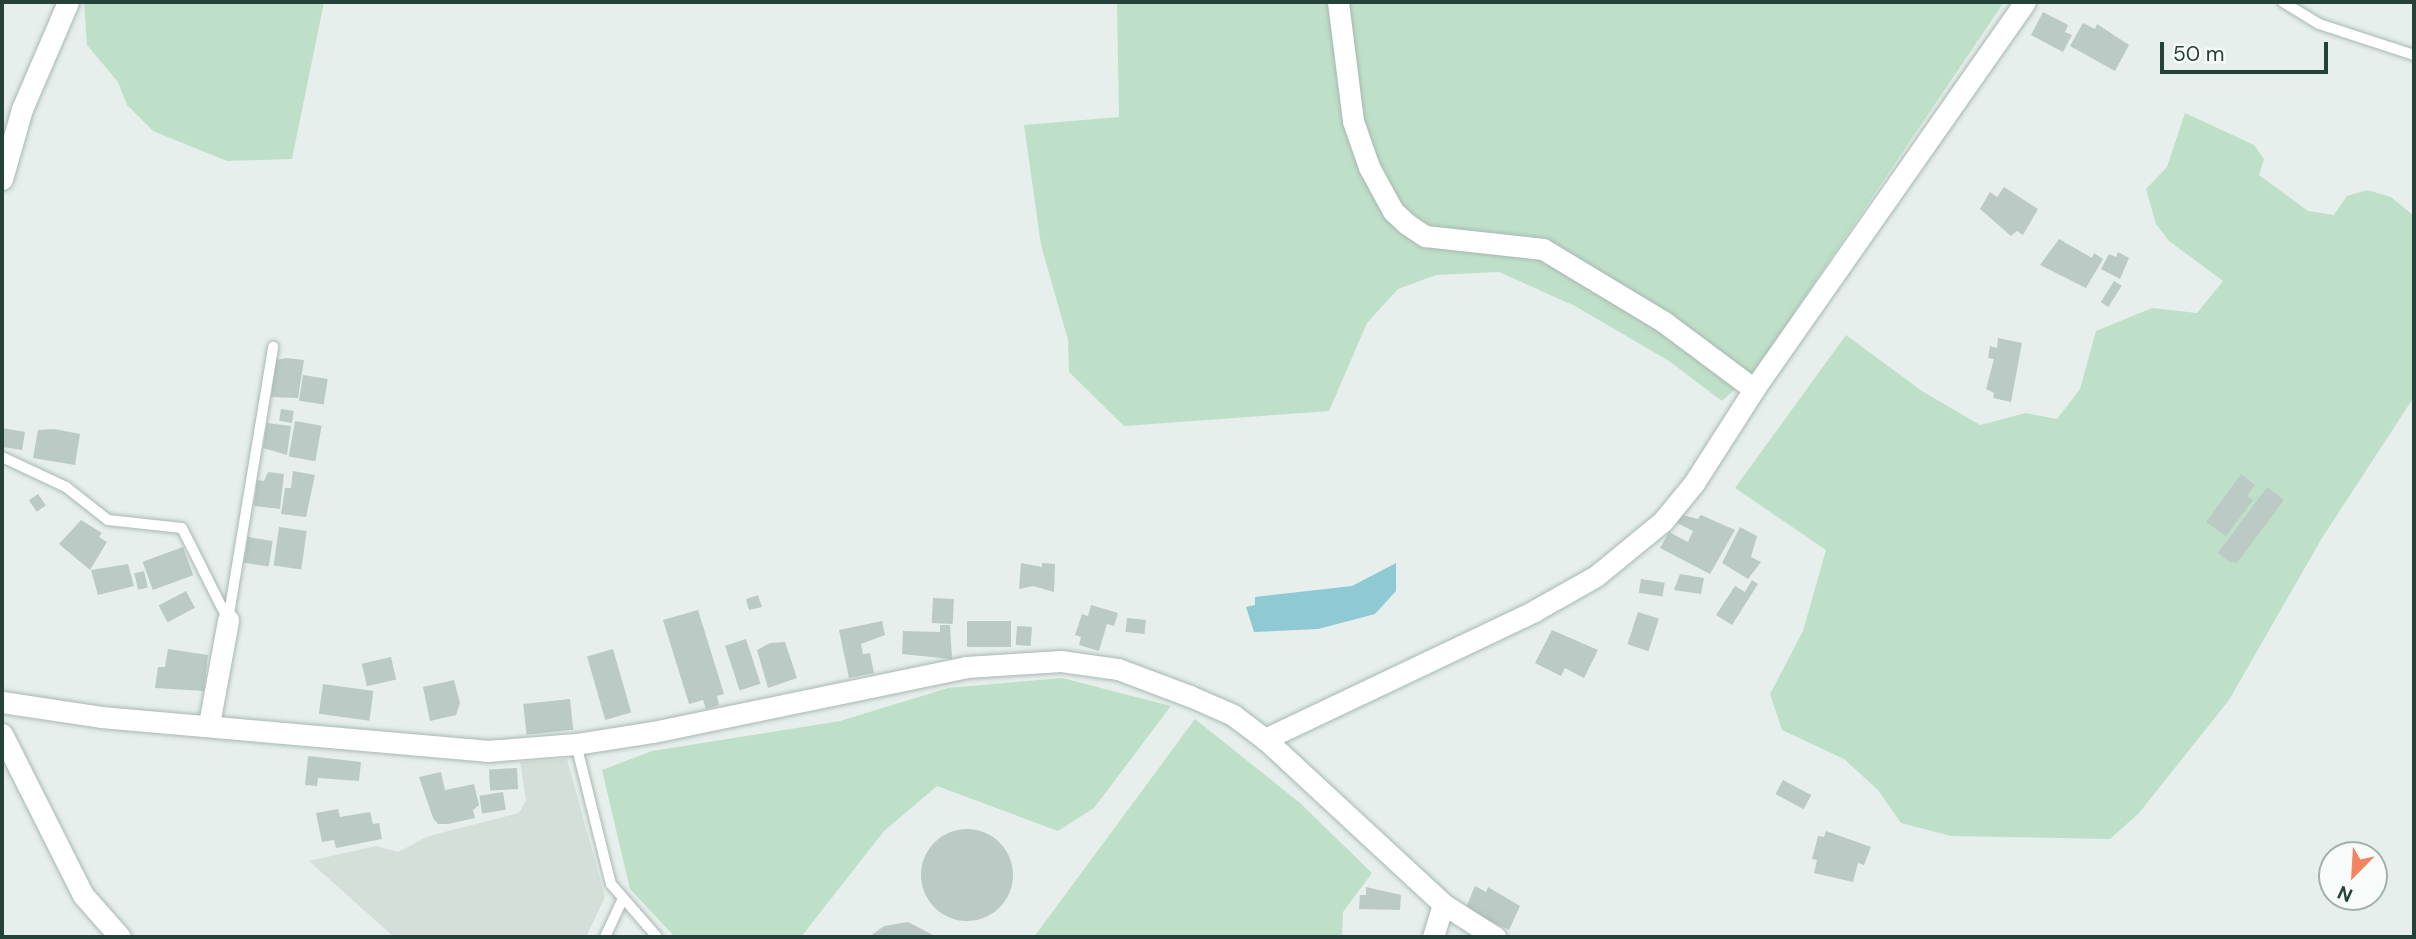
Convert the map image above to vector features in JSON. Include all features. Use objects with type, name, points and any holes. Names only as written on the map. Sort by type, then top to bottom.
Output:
[{"type":"street","points":[[2,179],[22,109],[68,2]]},
{"type":"street","points":[[1338,2],[1353,121],[1369,167],[1393,211],[1425,236],[1543,249],[1664,322],[1754,389]]},
{"type":"street","points":[[1265,740],[1535,611],[1596,576],[1662,522],[1695,482],[1754,389],[2025,2]]},
{"type":"street","points":[[209,724],[228,620]]},
{"type":"street","points":[[2,702],[100,717],[209,724],[395,746],[487,751],[576,744],[966,667],[1061,661],[1118,669],[1179,691],[1233,715],[1265,740],[1443,904],[1495,937]]},
{"type":"street","points":[[2,734],[83,895],[120,937]]},
{"type":"street","points":[[1433,937],[1443,904]]},
{"type":"lane","points":[[2283,2],[2319,24],[2414,55]]},
{"type":"lane","points":[[228,620],[273,347]]},
{"type":"lane","points":[[2,457],[66,487],[108,520],[182,528],[228,620]]},
{"type":"lane","points":[[576,744],[611,884],[622,901],[657,937]]},
{"type":"lane","points":[[606,937],[622,901]]},
{"type":"shaded area","points":[[567,759],[605,897],[586,937],[394,937],[309,861],[376,846],[398,852],[429,836],[519,813],[526,800],[520,762]]},
{"type":"green space","points":[[84,2],[324,2],[292,159],[227,161],[153,131],[127,105],[118,82],[87,45]]},
{"type":"green space","points":[[1117,2],[2004,2],[1798,307],[1766,362],[1722,401],[1669,361],[1575,306],[1499,272],[1436,275],[1398,289],[1367,323],[1329,411],[1124,426],[1069,372],[1068,340],[1041,245],[1024,125],[1119,117]]},
{"type":"green space","points":[[2185,113],[2254,145],[2264,159],[2259,175],[2308,211],[2334,215],[2347,196],[2367,190],[2391,197],[2414,216],[2414,397],[2322,538],[2229,700],[2139,813],[2110,839],[1951,836],[1901,823],[1878,790],[1844,759],[1782,730],[1770,694],[1803,631],[1826,550],[1735,488],[1846,335],[1922,391],[1980,425],[2026,413],[2057,419],[2080,389],[2096,331],[2152,308],[2197,313],[2223,281],[2169,241],[2156,224],[2146,189],[2167,167]]},
{"type":"green space","points":[[1062,678],[1171,706],[1094,808],[1058,831],[937,786],[884,831],[801,937],[675,937],[630,889],[602,770],[652,751],[840,721],[948,688]]},
{"type":"green space","points":[[1195,719],[1300,803],[1372,873],[1343,912],[1342,937],[1034,937]]},
{"type":"water","points":[[1396,563],[1396,591],[1375,614],[1318,629],[1254,632],[1246,607],[1255,605],[1255,597],[1352,586]]},
{"type":"building","points":[[2043,12],[2068,25],[2065,32],[2072,35],[2063,52],[2031,35]]},
{"type":"building","points":[[2083,23],[2095,29],[2097,24],[2129,45],[2115,71],[2070,46]]},
{"type":"building","points":[[2004,187],[2038,209],[2023,235],[2017,231],[2011,236],[1980,209],[1990,192],[1997,197]]},
{"type":"building","points":[[2059,239],[2092,258],[2094,253],[2103,259],[2086,288],[2040,265]]},
{"type":"building","points":[[2118,252],[2129,258],[2120,279],[2101,269],[2109,254],[2116,257]]},
{"type":"building","points":[[2114,281],[2122,286],[2108,307],[2101,302]]},
{"type":"building","points":[[1998,338],[2022,343],[2011,402],[1993,398],[1994,393],[1986,389],[1994,359],[1988,358],[1990,346],[1997,348]]},
{"type":"building","points":[[276,360],[304,360],[298,398],[271,397]]},
{"type":"building","points":[[303,375],[328,379],[324,405],[299,401]]},
{"type":"building","points":[[281,409],[294,411],[292,423],[279,421]]},
{"type":"building","points":[[295,421],[322,426],[315,461],[289,456]]},
{"type":"building","points":[[267,423],[291,426],[287,455],[263,448]]},
{"type":"building","points":[[2,428],[25,432],[22,450],[2,447]]},
{"type":"building","points":[[54,429],[80,434],[75,465],[33,458],[38,430]]},
{"type":"building","points":[[293,471],[315,475],[306,517],[281,514],[285,488],[291,488]]},
{"type":"building","points":[[268,472],[284,474],[280,509],[254,506],[257,480],[264,481]]},
{"type":"building","points":[[2241,474],[2255,485],[2247,496],[2253,500],[2226,536],[2206,522]]},
{"type":"building","points":[[2267,487],[2284,500],[2237,563],[2230,562],[2218,553]]},
{"type":"building","points":[[38,494],[46,506],[37,512],[29,500]]},
{"type":"building","points":[[1679,514],[1698,519],[1701,515],[1735,530],[1710,574],[1660,548],[1669,532],[1688,542],[1693,531],[1675,522]]},
{"type":"building","points":[[81,520],[102,533],[99,537],[107,542],[90,570],[59,544]]},
{"type":"building","points":[[279,527],[307,531],[301,570],[274,566]]},
{"type":"building","points":[[1740,527],[1757,536],[1751,557],[1761,562],[1748,579],[1722,563]]},
{"type":"building","points":[[248,537],[273,541],[269,567],[244,563]]},
{"type":"building","points":[[183,547],[193,575],[153,590],[143,562]]},
{"type":"building","points":[[1021,563],[1042,567],[1042,563],[1055,564],[1054,592],[1033,586],[1019,589]]},
{"type":"building","points":[[128,564],[134,586],[98,595],[91,570]]},
{"type":"building","points":[[144,571],[148,588],[138,590],[134,573]]},
{"type":"building","points":[[1680,574],[1704,578],[1701,594],[1674,590]]},
{"type":"building","points":[[1641,579],[1665,583],[1663,597],[1639,593]]},
{"type":"building","points":[[1752,580],[1758,584],[1732,625],[1716,615],[1735,586],[1745,592]]},
{"type":"building","points":[[186,591],[195,608],[168,622],[159,606]]},
{"type":"building","points":[[758,595],[762,607],[749,610],[746,599]]},
{"type":"building","points":[[933,598],[954,599],[953,624],[932,623]]},
{"type":"building","points":[[1091,605],[1118,613],[1114,626],[1107,624],[1099,651],[1079,645],[1081,637],[1075,635],[1082,614],[1088,616]]},
{"type":"building","points":[[698,610],[724,694],[717,696],[719,705],[706,709],[703,700],[689,704],[663,620]]},
{"type":"building","points":[[1638,612],[1659,619],[1648,651],[1627,644]]},
{"type":"building","points":[[1127,618],[1146,620],[1144,634],[1126,632]]},
{"type":"building","points":[[882,621],[885,635],[861,644],[863,654],[870,653],[874,673],[849,678],[839,630]]},
{"type":"building","points":[[967,621],[1011,621],[1011,647],[967,647]]},
{"type":"building","points":[[940,625],[950,625],[952,659],[902,654],[903,631],[940,632]]},
{"type":"building","points":[[1017,626],[1032,627],[1031,646],[1016,645]]},
{"type":"building","points":[[1552,630],[1598,650],[1584,678],[1565,668],[1561,676],[1535,663]]},
{"type":"building","points":[[746,639],[761,684],[740,690],[725,646]]},
{"type":"building","points":[[785,642],[797,678],[768,688],[757,650],[770,643]]},
{"type":"building","points":[[168,649],[208,655],[204,691],[155,688],[158,667],[165,667]]},
{"type":"building","points":[[613,649],[631,712],[605,720],[587,656]]},
{"type":"building","points":[[391,657],[396,679],[367,686],[362,664]]},
{"type":"building","points":[[454,680],[460,703],[456,715],[430,721],[423,687]]},
{"type":"building","points":[[323,684],[374,691],[369,721],[319,714]]},
{"type":"building","points":[[570,699],[573,730],[526,735],[523,704]]},
{"type":"building","points":[[308,756],[361,762],[359,781],[318,778],[317,786],[305,785]]},
{"type":"building","points":[[517,768],[518,789],[490,790],[489,769]]},
{"type":"building","points":[[441,772],[445,790],[474,784],[479,805],[473,810],[475,818],[438,824],[433,818],[419,777]]},
{"type":"building","points":[[1783,780],[1811,795],[1804,809],[1775,794]]},
{"type":"building","points":[[503,792],[506,810],[482,814],[479,796]]},
{"type":"building","points":[[338,809],[340,817],[370,812],[373,824],[379,823],[382,839],[336,848],[334,840],[322,842],[316,813]]},
{"type":"building","points":[[967,829],[984,833],[999,843],[1009,858],[1013,875],[1009,892],[999,907],[984,917],[967,921],[950,917],[935,907],[925,892],[921,875],[925,858],[935,843],[950,833]]},
{"type":"building","points":[[1826,831],[1871,847],[1864,865],[1858,863],[1853,882],[1814,873],[1817,860],[1812,859],[1818,836],[1824,837]]},
{"type":"building","points":[[1475,886],[1486,892],[1488,887],[1520,906],[1509,930],[1465,910]]},
{"type":"building","points":[[1366,887],[1401,895],[1400,910],[1359,909],[1360,895],[1366,895]]},
{"type":"building","points":[[908,922],[937,937],[869,937],[884,926]]}]
